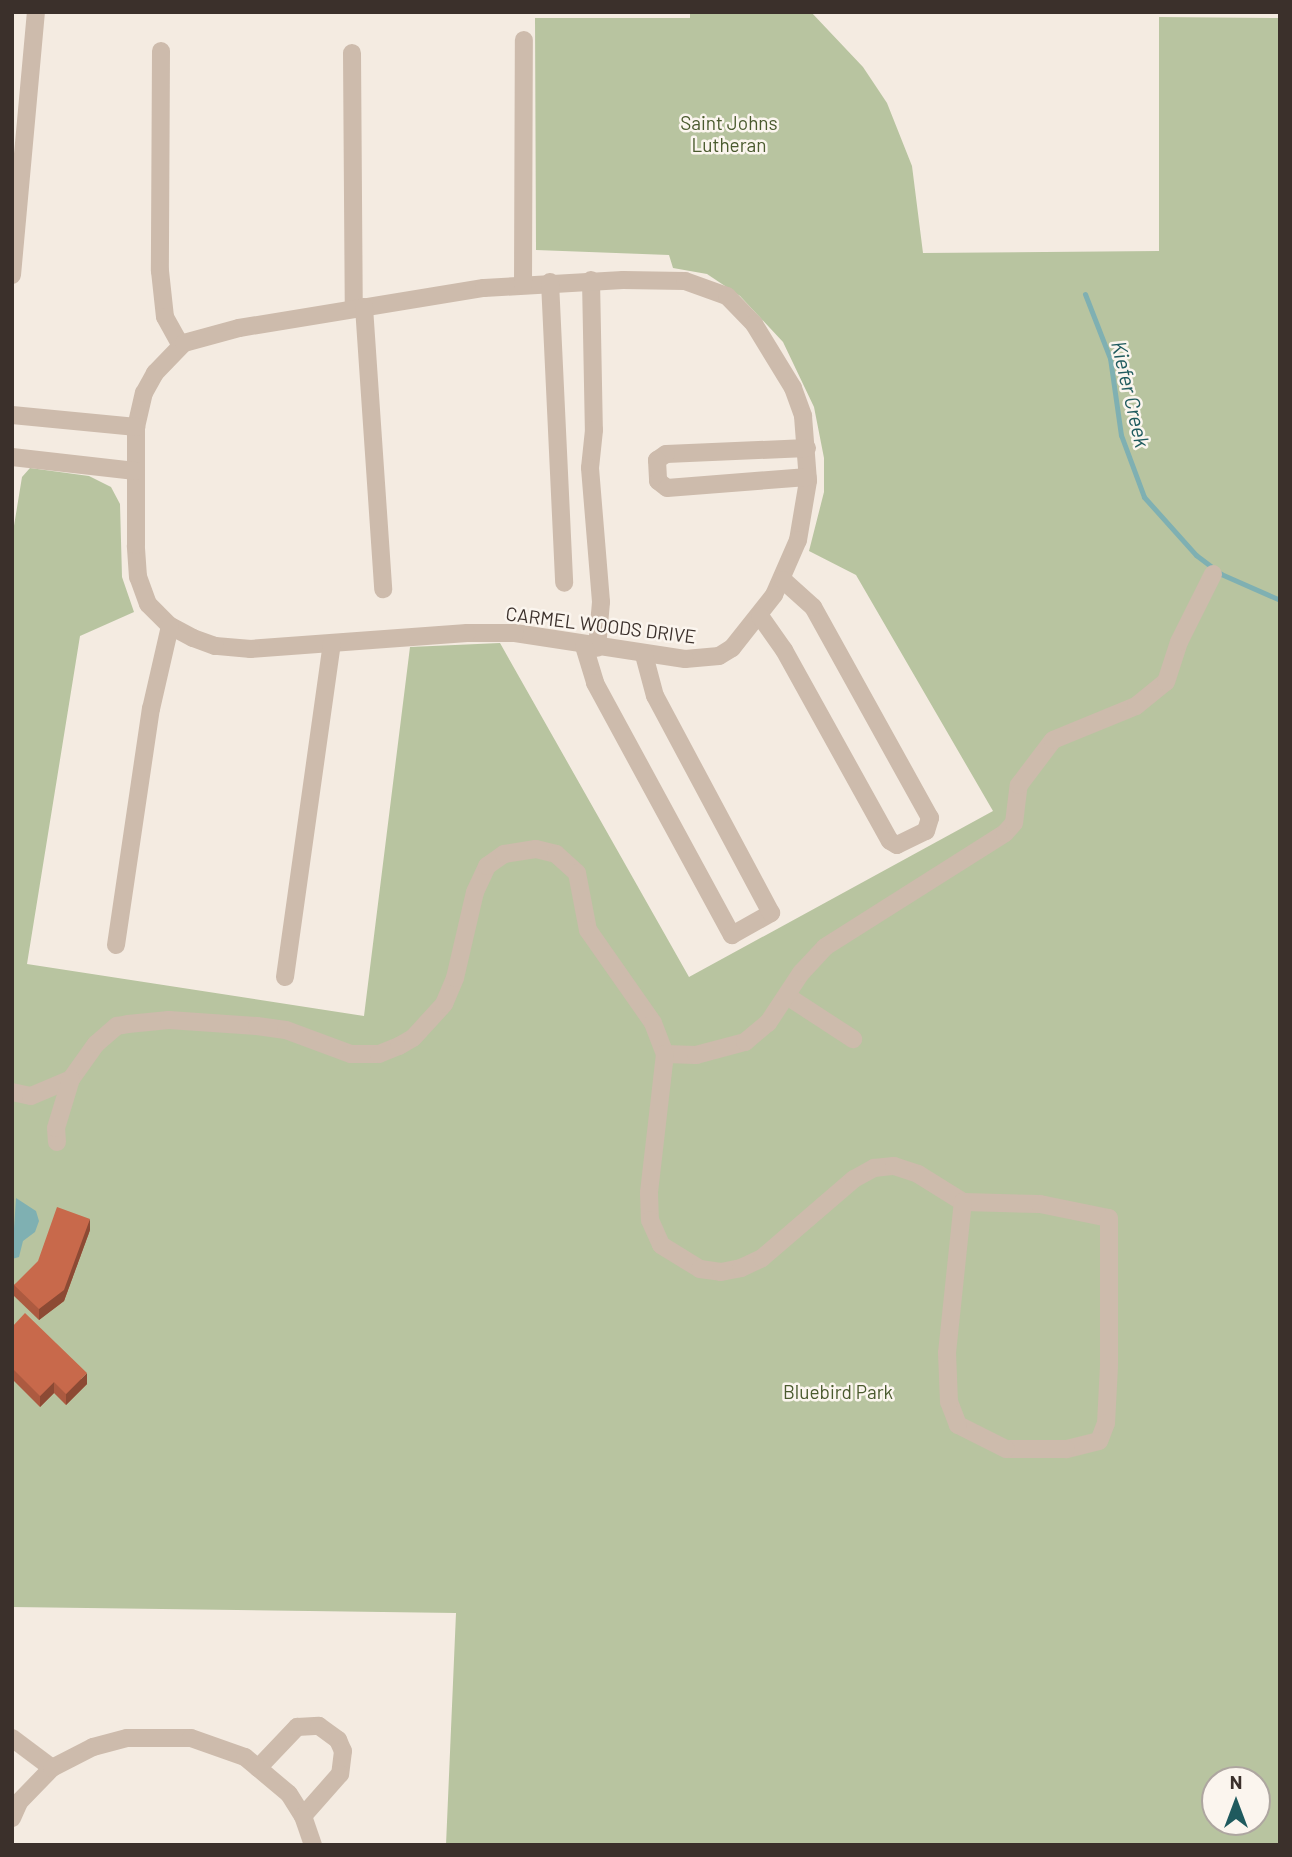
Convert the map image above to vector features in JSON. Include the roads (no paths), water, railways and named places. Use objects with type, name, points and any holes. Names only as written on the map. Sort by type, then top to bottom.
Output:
[{"type":"street","points":[[12,275],[14,199],[36,12]]},
{"type":"street","points":[[523,285],[524,40]]},
{"type":"street","points":[[161,51],[160,271],[165,317],[181,346]]},
{"type":"street","points":[[352,52],[359,308],[383,589]]},
{"type":"street","points":[[591,281],[594,430],[590,468],[601,602],[591,647],[595,683],[732,935],[771,913],[654,696],[644,655]]},
{"type":"street","name":"CARMEL WOODS DRIVE","points":[[685,281],[727,296],[754,324],[793,388],[807,448],[808,477],[798,540],[783,580],[760,616],[719,656],[685,659],[644,655],[515,633],[251,649],[215,646],[170,626],[148,604],[138,577],[136,427],[144,393],[155,373],[181,346],[206,334],[359,308],[550,282],[685,281]]},
{"type":"street","points":[[550,282],[564,583]]},
{"type":"street","points":[[12,415],[136,427]]},
{"type":"street","points":[[807,448],[666,453],[657,460],[658,481],[667,488],[808,477]]},
{"type":"street","points":[[12,457],[135,471]]},
{"type":"street","points":[[666,1054],[696,1055],[745,1042],[768,1023],[801,973],[825,947],[1005,833],[1014,823],[1019,785],[1035,760],[1061,733],[1117,715],[1154,696],[1166,682],[1179,642],[1213,574]]},
{"type":"street","points":[[760,616],[784,650],[890,841],[897,845],[926,831],[930,818],[813,607],[783,580]]},
{"type":"street","points":[[116,945],[151,709],[170,626]]},
{"type":"street","points":[[285,977],[332,643]]},
{"type":"street","points":[[57,1142],[56,1128],[71,1079],[96,1044],[117,1026],[169,1020],[257,1026],[286,1030],[351,1054],[379,1054],[412,1038],[444,1004],[455,978],[475,892],[487,866],[520,849],[556,853],[577,873],[588,930],[653,1023],[666,1054],[651,1161],[650,1220],[661,1245],[678,1259],[721,1272],[751,1263],[824,1202],[874,1168],[894,1166],[918,1174],[963,1202],[1040,1204],[1109,1218],[1109,1366],[1106,1423],[1099,1441],[1066,1449],[1006,1449],[958,1425],[949,1402],[947,1353],[963,1202]]},
{"type":"street","points":[[787,996],[853,1039]]},
{"type":"street","points":[[12,1092],[31,1096],[71,1079]]},
{"type":"street","points":[[258,1768],[297,1727],[319,1726],[338,1740],[344,1751],[340,1774],[303,1816]]},
{"type":"street","points":[[15,1806],[52,1768],[93,1747],[157,1735],[191,1738],[223,1747],[258,1768],[289,1794],[303,1816],[313,1845]]},
{"type":"street","points":[[12,1738],[52,1768]]},
{"type":"water","points":[[16,1198],[36,1211],[39,1221],[35,1232],[23,1241],[19,1257],[12,1259]]},
{"type":"waterway","name":"Kiefer Creek","points":[[1085,294],[1110,358],[1121,435],[1144,497],[1196,555],[1221,574],[1280,600]]},
{"type":"park label","name":"Saint Johns Lutheran","points":[[729,134]]},
{"type":"park label","name":"Bluebird Park","points":[[838,1392]]}]
